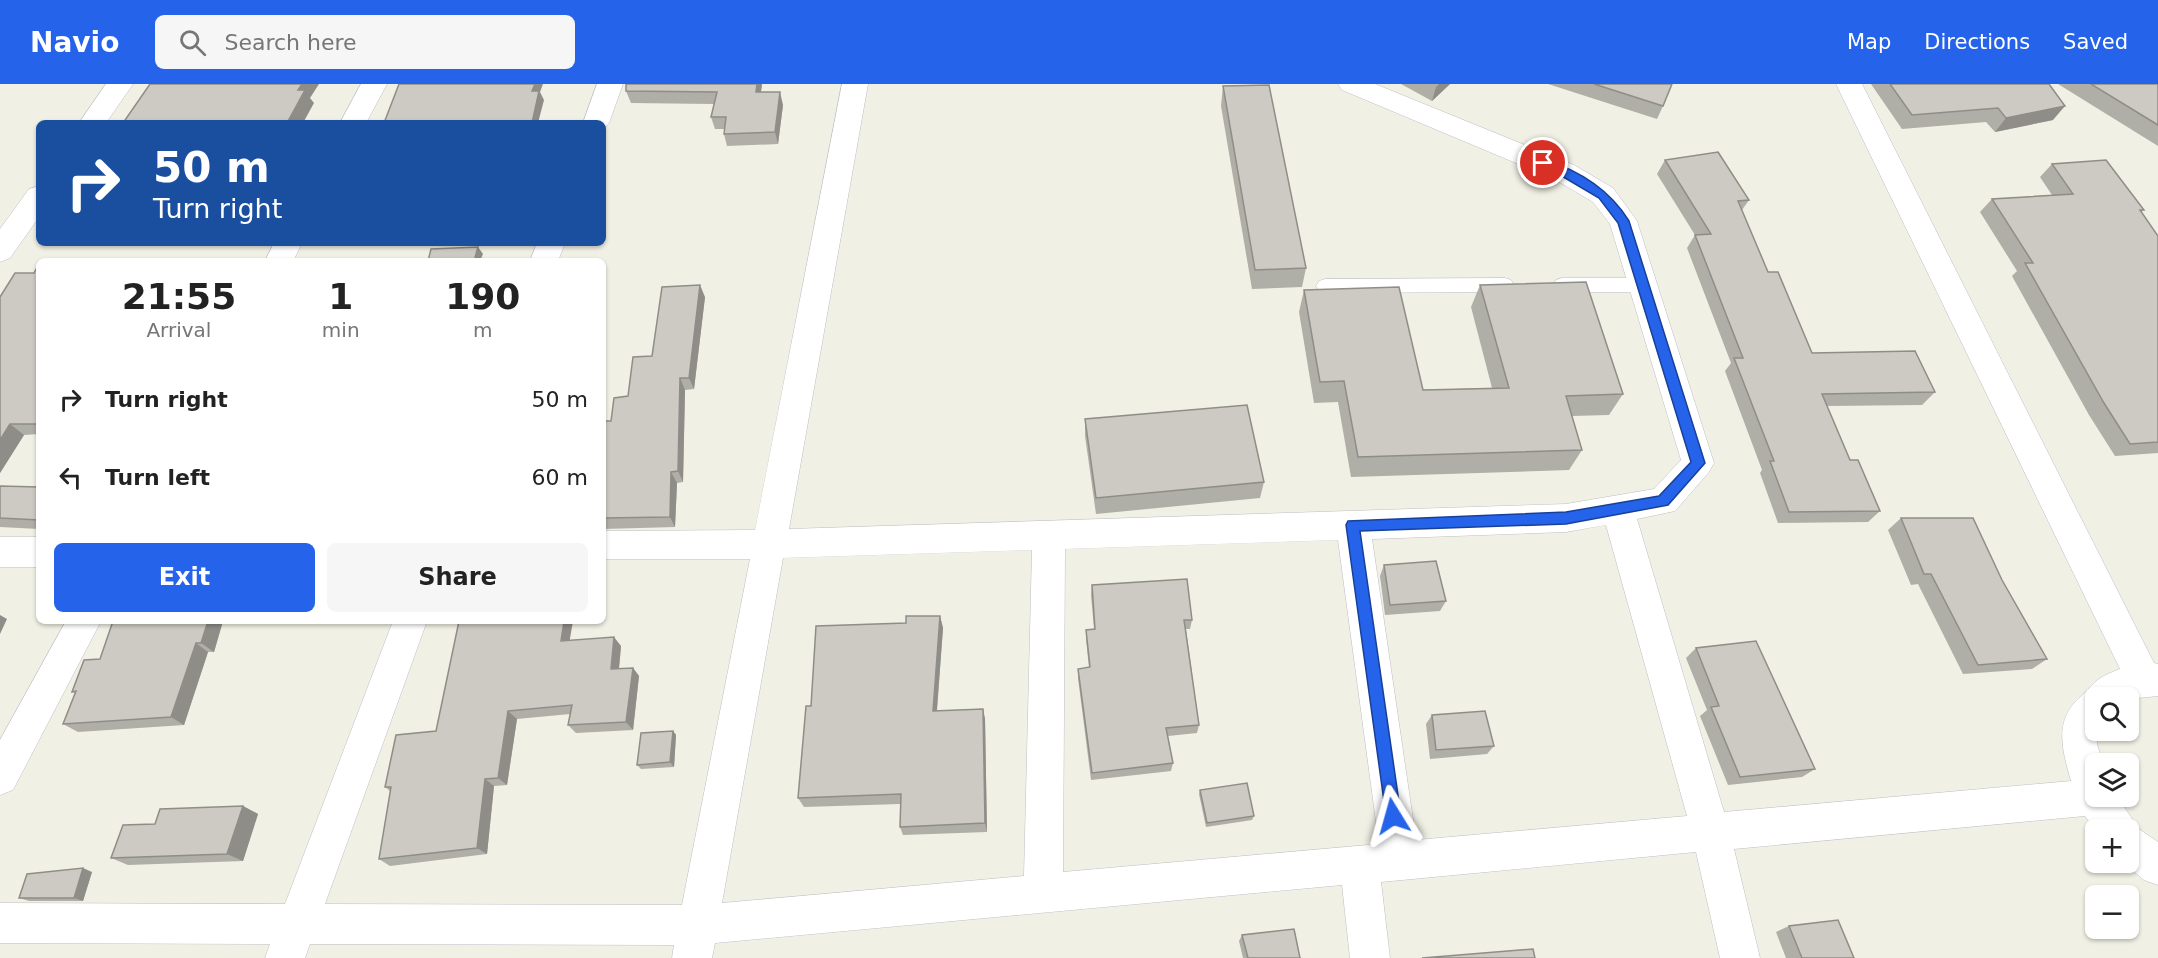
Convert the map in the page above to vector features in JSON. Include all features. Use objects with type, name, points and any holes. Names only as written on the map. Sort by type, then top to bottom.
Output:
[{"type":"street","points":[[94,120],[120,84]]},
{"type":"street","points":[[355,120],[374,84]]},
{"type":"street","points":[[597,120],[610,84]]},
{"type":"street","points":[[696,942],[855,84]]},
{"type":"street","points":[[606,545],[770,544],[1566,518],[1663,501],[1698,463],[1623,221],[1603,195],[1564,172],[1351,84]]},
{"type":"street","points":[[1849,84],[2151,680],[2114,687]]},
{"type":"street","points":[[0,251],[36,200]]},
{"type":"street","points":[[1618,509],[1711,832],[1740,958]]},
{"type":"street","points":[[1353,525],[1400,861]]},
{"type":"street","points":[[1043,893],[1049,535]]},
{"type":"street","points":[[0,552],[36,552]]},
{"type":"street","points":[[0,777],[82,624]]},
{"type":"street","points":[[291,941],[409,624]]},
{"type":"street","points":[[2085,715],[2079,744],[2085,765]]},
{"type":"street","points":[[0,923],[291,941],[696,942],[1043,893],[2085,798]]},
{"type":"street","points":[[2139,851],[2158,866]]},
{"type":"street","points":[[1359,864],[1370,958]]},
{"type":"lane","points":[[1325,286],[1525,285]]},
{"type":"lane","points":[[1549,285],[1643,285]]},
{"type":"building","points":[[150,84],[302,84],[298,90],[305,90],[289,120],[125,120]]},
{"type":"building","points":[[399,84],[535,84],[532,91],[539,91],[533,120],[385,120]]},
{"type":"building","points":[[626,84],[757,84],[756,92],[780,92],[775,132],[724,134],[726,117],[711,117],[717,92],[626,91]]},
{"type":"building","points":[[1594,84],[1672,84],[1663,106]]},
{"type":"building","points":[[1890,84],[2049,84],[2065,106],[2006,118],[1998,108],[1912,115]]},
{"type":"building","points":[[2091,84],[2158,84],[2158,125]]},
{"type":"building","points":[[1269,85],[1306,268],[1255,270],[1223,86]]},
{"type":"building","points":[[1718,152],[1749,200],[1738,201],[1768,272],[1778,272],[1812,353],[1915,351],[1935,392],[1822,394],[1850,460],[1858,460],[1880,511],[1789,512],[1770,461],[1774,461],[1734,358],[1743,358],[1695,235],[1711,234],[1665,160]]},
{"type":"building","points":[[2106,160],[2144,210],[2140,210],[2158,236],[2158,442],[2130,444],[2104,403],[2025,263],[2033,263],[1992,199],[2073,194],[2052,164]]},
{"type":"building","points":[[478,247],[475,258],[429,258],[431,249]]},
{"type":"building","points":[[36,269],[36,424],[10,424],[0,440],[0,297],[15,273],[34,273]]},
{"type":"building","points":[[1586,282],[1623,394],[1566,396],[1582,450],[1358,457],[1344,381],[1320,382],[1304,290],[1399,287],[1423,390],[1509,388],[1480,285]]},
{"type":"building","points":[[700,285],[689,378],[680,378],[678,471],[671,472],[670,517],[606,518],[606,421],[611,421],[614,398],[628,396],[633,357],[652,356],[662,287]]},
{"type":"building","points":[[1247,405],[1264,482],[1096,498],[1085,419]]},
{"type":"building","points":[[0,486],[36,487],[36,520],[0,518]]},
{"type":"building","points":[[1901,518],[1973,518],[2002,580],[2047,659],[1978,665],[1931,574],[1924,574]]},
{"type":"building","points":[[1436,561],[1446,601],[1390,605],[1384,565]]},
{"type":"building","points":[[1187,579],[1192,620],[1184,620],[1199,725],[1166,728],[1173,763],[1092,773],[1078,669],[1090,667],[1086,630],[1095,629],[1092,585]]},
{"type":"building","points":[[906,616],[940,616],[933,711],[983,709],[985,823],[900,827],[901,794],[798,798],[806,706],[811,706],[816,626],[906,623]]},
{"type":"building","points":[[112,624],[207,624],[201,643],[196,643],[171,717],[63,724],[76,691],[72,692],[84,660],[100,659]]},
{"type":"building","points":[[458,624],[564,624],[561,641],[614,637],[611,669],[633,668],[626,722],[568,725],[572,705],[508,711],[498,778],[485,779],[477,848],[379,859],[391,787],[385,787],[396,735],[436,731]]},
{"type":"building","points":[[1756,641],[1815,769],[1740,777],[1711,707],[1719,706],[1696,648]]},
{"type":"building","points":[[1485,711],[1494,746],[1436,750],[1432,715]]},
{"type":"building","points":[[673,731],[670,762],[637,765],[641,733]]},
{"type":"building","points":[[1247,783],[1254,816],[1207,823],[1200,790]]},
{"type":"building","points":[[243,806],[227,854],[111,858],[123,825],[155,824],[160,809]]},
{"type":"building","points":[[83,868],[74,898],[19,898],[27,874]]},
{"type":"building","points":[[1838,920],[1854,958],[1802,958],[1789,926]]},
{"type":"building","points":[[1294,929],[1300,958],[1248,958],[1242,935]]},
{"type":"building","points":[[1533,949],[1535,958],[1422,958]]},
{"type":"route","points":[[1393,816],[1353,525],[1566,518],[1663,501],[1698,463],[1623,221],[1603,195],[1564,172],[1543,163]]}]
